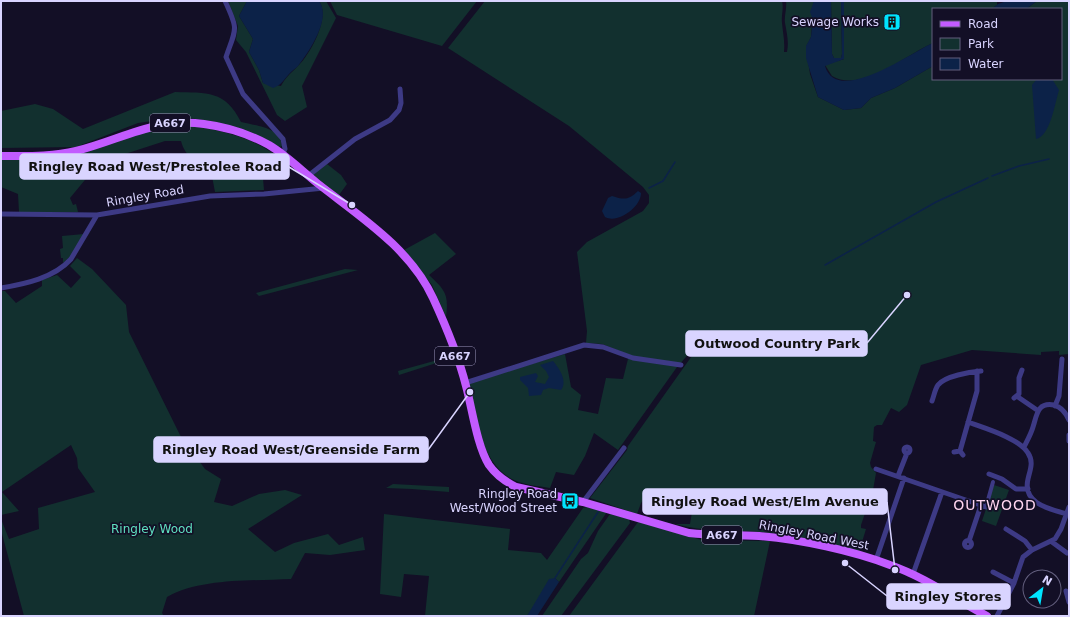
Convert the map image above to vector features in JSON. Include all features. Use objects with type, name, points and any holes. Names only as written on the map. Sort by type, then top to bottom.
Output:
[{"type":"main road","name":"A667","points":[[1,156],[42,156],[76,151],[143,128],[176,122],[206,124],[237,131],[256,139],[282,155],[324,188]]},
{"type":"main road","name":"Ringley Road West","points":[[324,188],[371,224],[417,272],[425,284],[438,309],[465,383],[483,452],[494,472],[516,487],[583,502],[690,533],[769,537],[836,549],[876,560],[913,574],[987,616]]},
{"type":"street","points":[[225,1],[236,26],[234,38],[226,57],[243,94],[283,139],[285,149],[282,155]]},
{"type":"street","points":[[308,176],[355,139],[390,120],[399,110],[401,103],[400,89]]},
{"type":"street","name":"Ringley Road","points":[[1,288],[44,276],[67,265],[97,215],[210,196],[264,194],[324,188]]},
{"type":"street","points":[[1,214],[97,215]]},
{"type":"street","points":[[465,383],[584,346],[603,348],[633,358],[681,365]]},
{"type":"street","points":[[1055,406],[1059,396],[1064,365],[1062,359]]},
{"type":"street","points":[[1022,370],[1017,375],[1020,387],[1016,397],[1037,410]]},
{"type":"street","points":[[932,401],[938,383],[979,371],[977,391],[959,452]]},
{"type":"street","points":[[1024,447],[1034,426],[1037,410],[1045,405],[1055,406],[1064,412],[1069,420]]},
{"type":"street","points":[[968,422],[1005,437],[1024,447],[1031,462],[1028,489],[1031,497],[1039,505],[1067,514]]},
{"type":"street","points":[[1069,435],[1069,441]]},
{"type":"street","points":[[583,502],[624,448]]},
{"type":"street","points":[[898,476],[907,452]]},
{"type":"street","points":[[876,469],[984,506]]},
{"type":"street","points":[[989,474],[994,479],[1005,481],[1016,489],[1028,489]]},
{"type":"street","points":[[876,560],[904,478]]},
{"type":"street","points":[[969,541],[994,479]]},
{"type":"street","points":[[913,574],[942,492]]},
{"type":"street","points":[[997,616],[1014,583],[1020,561],[1032,550],[1052,542],[1059,533],[1069,507]]},
{"type":"street","points":[[1006,529],[1012,534],[1025,540],[1032,550]]},
{"type":"street","points":[[1052,542],[1063,548],[1067,553]]},
{"type":"street","points":[[993,572],[1000,573],[1014,583]]},
{"type":"street","points":[[1066,590],[1067,599]]},
{"type":"green space","points":[[228,1],[247,1],[239,16],[253,39],[249,52],[259,70],[263,83],[281,86],[286,78],[308,54],[313,45],[321,26],[322,8],[319,1],[326,1],[336,18],[302,86],[307,107],[285,121],[277,115],[246,52],[236,40],[238,26]]},
{"type":"green space","points":[[330,1],[477,1],[442,46],[337,15]]},
{"type":"green space","points":[[485,1],[782,1],[784,52],[787,52],[788,41],[785,20],[786,1],[814,1],[811,37],[806,47],[810,74],[818,97],[844,110],[861,108],[871,98],[895,88],[932,67],[932,80],[1062,80],[1062,8],[1027,8],[1037,1],[1069,1],[1069,354],[1059,355],[1059,351],[1041,352],[1041,355],[972,350],[921,365],[907,405],[899,412],[891,408],[882,425],[877,425],[874,427],[873,441],[876,442],[870,463],[871,467],[876,473],[873,490],[861,525],[861,528],[866,529],[859,552],[783,534],[699,529],[675,524],[690,524],[692,512],[685,511],[687,502],[671,495],[668,499],[649,491],[641,503],[637,514],[590,498],[627,450],[628,446],[711,329],[677,367],[618,450],[594,433],[585,456],[574,475],[556,472],[550,488],[518,482],[503,473],[494,463],[487,451],[478,424],[468,383],[565,354],[571,387],[581,395],[578,410],[598,414],[606,378],[623,379],[629,355],[602,344],[586,343],[587,331],[577,252],[587,242],[643,211],[649,203],[649,195],[643,187],[569,126],[448,48]]},
{"type":"green space","points":[[831,1],[841,1],[841,58],[834,58],[832,54]]},
{"type":"green space","points":[[844,1],[997,1],[997,5],[993,8],[932,8],[932,43],[870,76],[856,80],[844,80],[832,76],[825,65],[844,59]]},
{"type":"green space","points":[[175,92],[206,93],[222,99],[235,112],[241,122],[267,128],[277,135],[282,146],[280,147],[245,130],[210,121],[182,117],[138,123],[76,147],[1,148],[1,111],[35,104],[53,109],[83,129]]},
{"type":"green space","points":[[180,125],[224,132],[251,141],[276,155],[288,165],[262,167],[264,190],[215,192],[211,171],[188,155],[181,141],[165,141],[125,154],[129,168],[124,173],[94,169],[70,198],[73,205],[76,204],[78,212],[19,212],[18,194],[1,187],[1,160],[68,157],[87,152],[139,133]]},
{"type":"green space","points":[[327,164],[341,175],[347,184],[339,195],[313,175]]},
{"type":"green space","points":[[435,233],[456,254],[429,275],[445,293],[447,303],[446,317],[432,285],[404,250]]},
{"type":"green space","points":[[84,234],[72,255],[63,263],[60,249],[63,248],[62,236]]},
{"type":"green space","name":"Ringley Wood","points":[[77,258],[92,269],[126,305],[129,332],[180,435],[205,469],[221,479],[214,502],[232,506],[259,494],[285,490],[302,495],[248,529],[275,552],[294,543],[328,534],[339,545],[363,537],[365,550],[330,555],[305,553],[291,579],[211,583],[195,586],[167,597],[162,613],[164,616],[24,616],[1,530],[1,519],[9,539],[39,529],[38,508],[95,492],[78,468],[77,458],[71,445],[2,492],[19,511],[1,515],[1,291],[5,291],[16,303],[42,286],[42,280],[57,275],[71,288],[81,277],[70,266]]},
{"type":"green space","points":[[345,269],[358,270],[259,296],[256,293]]},
{"type":"green space","points":[[452,356],[452,358],[399,375],[398,371]]},
{"type":"green space","points":[[393,484],[449,487],[449,492],[386,488]]},
{"type":"green space","points":[[994,485],[1009,490],[996,526],[982,521]]},
{"type":"green space","points":[[587,507],[607,512],[559,582],[555,578],[527,616],[425,616],[429,576],[404,574],[401,597],[380,594],[384,514],[510,529],[508,550],[541,553],[547,560],[583,508]]},
{"type":"green space","points":[[610,514],[629,519],[630,523],[561,616],[542,616],[581,559],[588,553],[598,531]]},
{"type":"green space","points":[[638,522],[702,540],[770,541],[754,616],[569,616]]},
{"type":"water","points":[[247,1],[319,1],[322,8],[323,16],[321,25],[313,44],[298,66],[281,83],[273,88],[263,83],[259,70],[249,52],[253,39],[239,16]]},
{"type":"water","points":[[814,1],[831,1],[832,54],[834,58],[841,58],[841,1],[844,1],[844,59],[825,66],[832,77],[844,81],[859,79],[893,65],[932,44],[932,67],[895,88],[871,98],[861,108],[844,110],[818,97],[806,58],[806,46],[811,37],[813,20],[810,12]]},
{"type":"water","points":[[1007,1],[1037,1],[1027,8],[993,8],[998,4]]},
{"type":"water","points":[[1036,80],[1053,80],[1059,90],[1054,111],[1048,126],[1041,137],[1036,139],[1032,85]]},
{"type":"water","points":[[638,191],[641,193],[640,198],[633,209],[628,213],[616,218],[610,219],[605,217],[602,211],[608,198],[612,196],[629,198]]},
{"type":"water","points":[[553,361],[562,375],[564,383],[561,390],[549,388],[543,390],[541,395],[529,396],[528,388],[520,380],[520,377],[536,373],[538,376],[535,382],[545,384],[549,377],[540,365]]},
{"type":"water","points":[[555,578],[559,582],[537,616],[527,616],[549,579]]},
{"type":"waterway","points":[[992,176],[1019,166],[1049,159]]},
{"type":"waterway","points":[[649,188],[663,181],[675,162]]},
{"type":"waterway","points":[[825,265],[936,202],[988,178]]},
{"type":"waterway","points":[[555,578],[598,512]]},
{"type":"place","name":"Sewage Works","points":[[892,22]]},
{"type":"place","name":"Ringley Road West/Prestolee Road","points":[[352,205]]},
{"type":"place","name":"Outwood Country Park","points":[[907,295]]},
{"type":"place","name":"Ringley Road West/Greenside Farm","points":[[470,392]]},
{"type":"place","name":"Ringley Road West/Wood Street","points":[[570,501]]},
{"type":"place","name":"Ringley Stores","points":[[845,563]]},
{"type":"place","name":"Ringley Road West/Elm Avenue","points":[[895,570]]},
{"type":"district","name":"OUTWOOD","points":[[995,505]]}]
